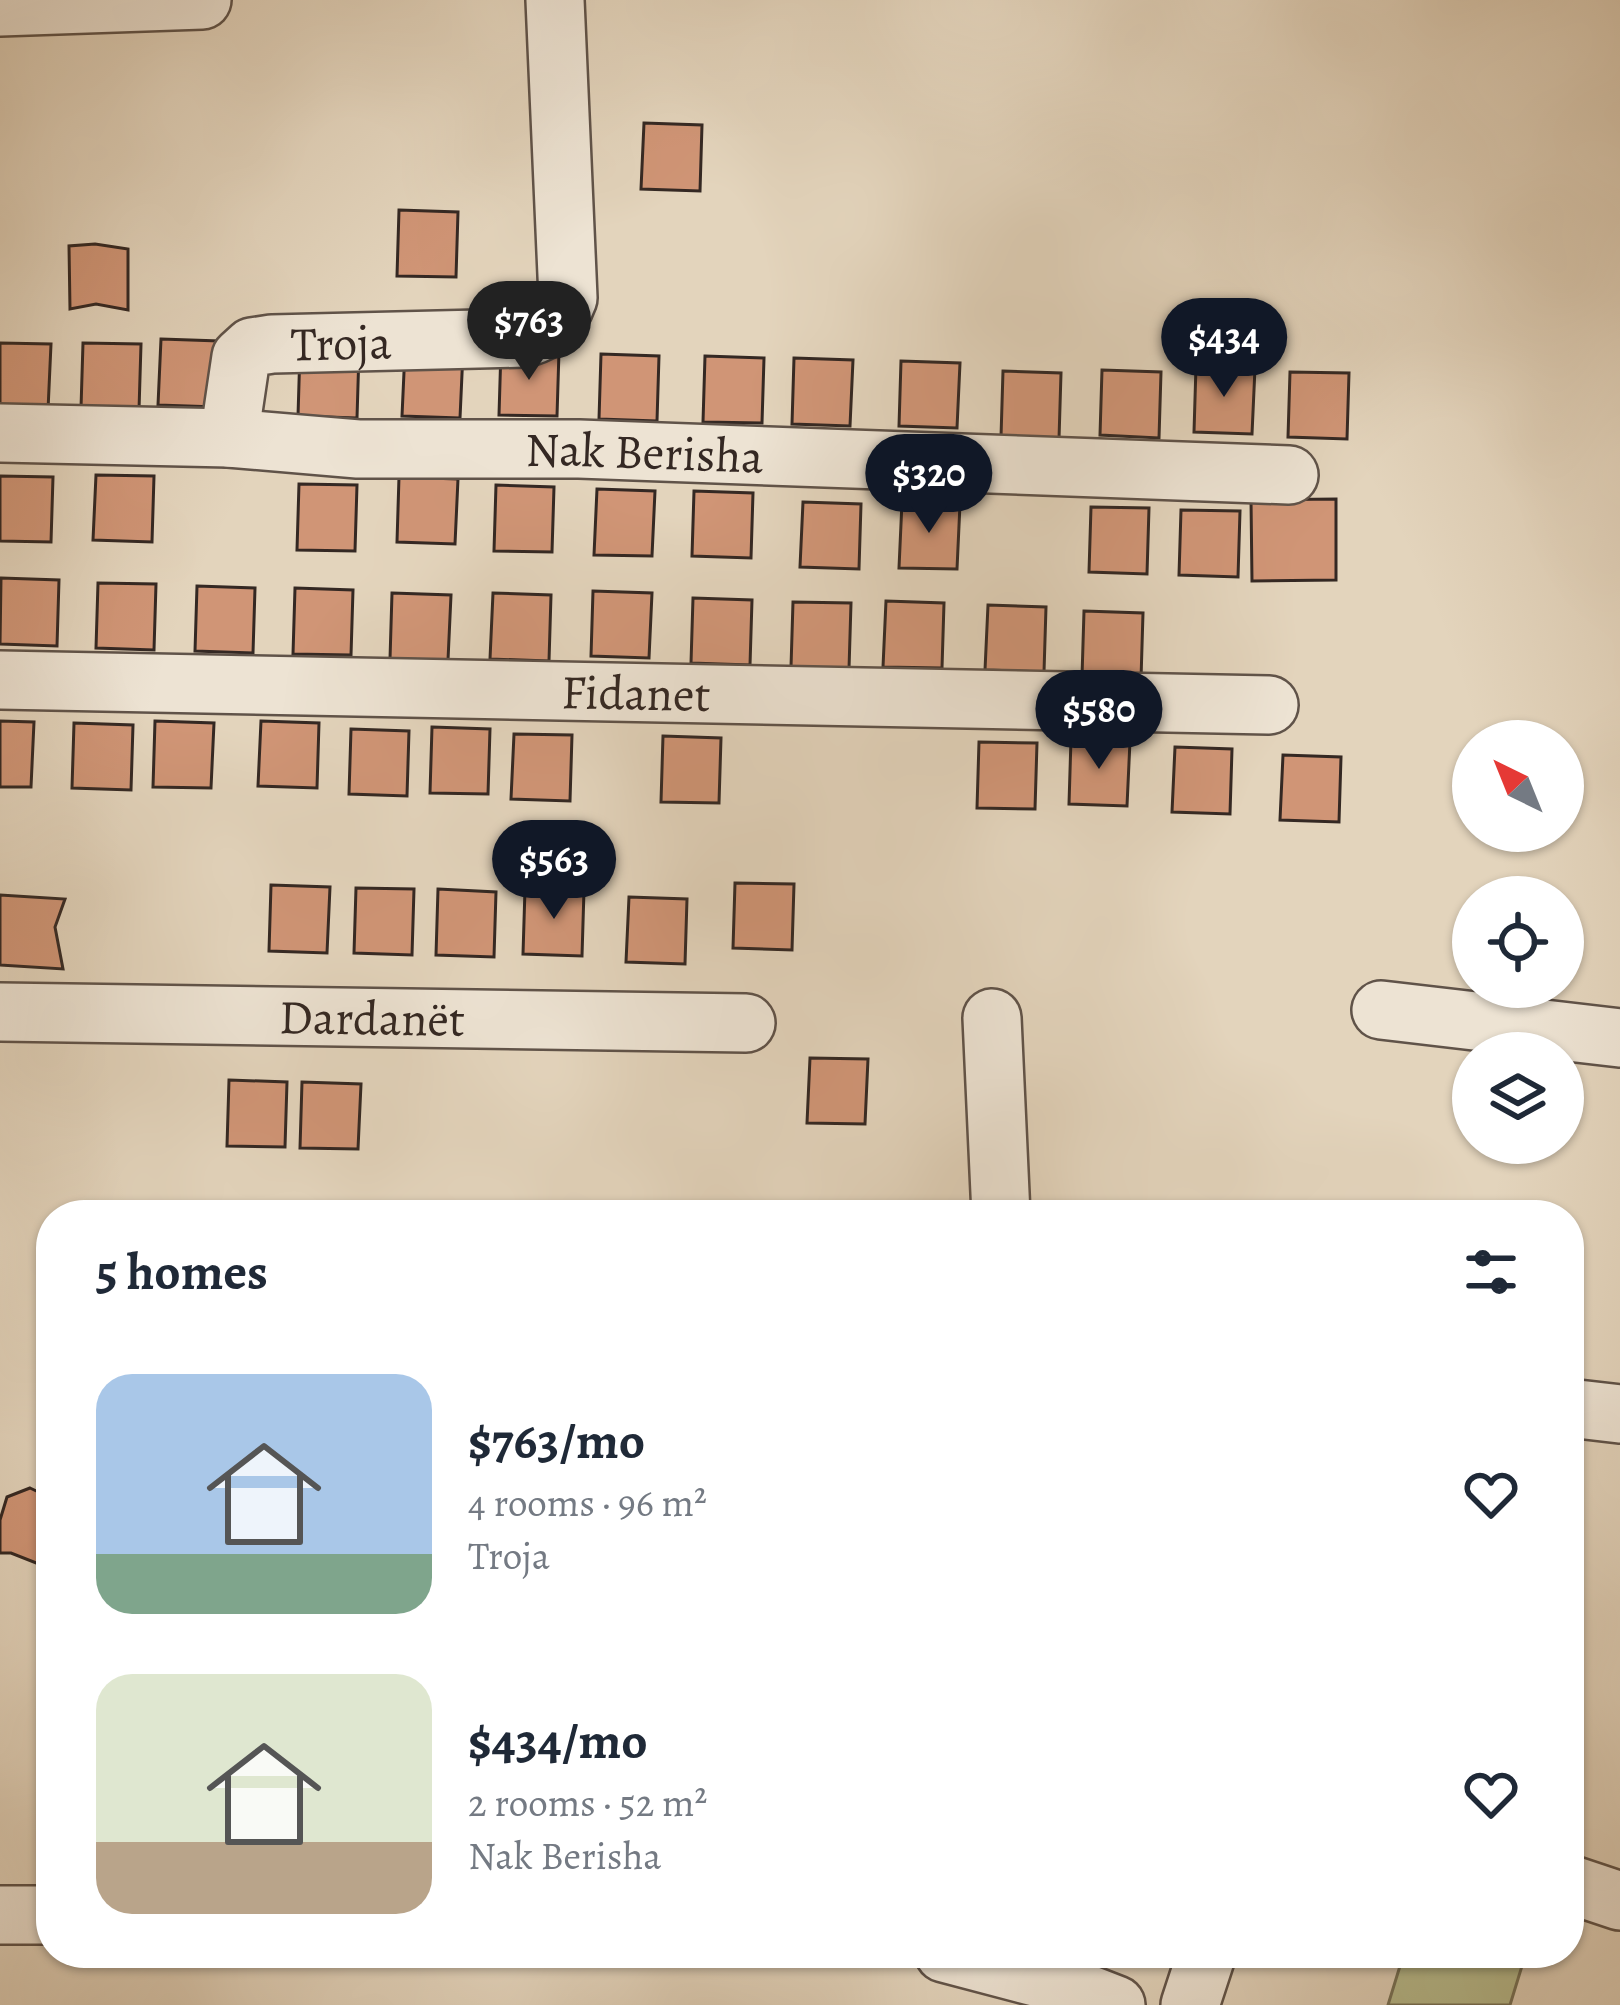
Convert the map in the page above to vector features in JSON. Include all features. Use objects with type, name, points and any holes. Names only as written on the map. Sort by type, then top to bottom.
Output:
[{"type":"street","points":[[0,7],[202,0]]},
{"type":"street","name":"Troja","points":[[229,438],[241,357],[252,347],[525,338],[547,331],[560,319],[568,298],[555,0]]},
{"type":"street","name":"Nak Berisha","points":[[0,433],[229,438],[358,449],[579,448],[1289,475]]},
{"type":"street","name":"Fidanet","points":[[0,680],[1269,705]]},
{"type":"street","points":[[1381,1010],[1620,1038]]},
{"type":"street","name":"Dardanët","points":[[0,1012],[746,1022]]},
{"type":"street","points":[[992,1018],[1000,1200]]},
{"type":"street","points":[[1584,1410],[1620,1414]]},
{"type":"street","points":[[1584,1889],[1620,1901]]},
{"type":"street","points":[[0,1915],[36,1915]]},
{"type":"street","points":[[1001,1968],[1116,2005]]},
{"type":"street","points":[[1190,2005],[1203,1968]]},
{"type":"green space","points":[[1399,1968],[1521,1968],[1510,2005],[1388,2005]]},
{"type":"building","points":[[644,123],[702,125],[700,191],[641,189]]},
{"type":"building","points":[[399,210],[458,212],[456,277],[397,276]]},
{"type":"building","points":[[69,246],[128,249],[128,310],[96,304],[70,309]]},
{"type":"building","points":[[161,339],[219,341],[217,407],[158,405]]},
{"type":"building","points":[[0,343],[51,344],[48,410],[0,408]]},
{"type":"building","points":[[83,343],[141,344],[139,410],[81,408]]},
{"type":"building","points":[[501,349],[559,351],[557,416],[499,415]]},
{"type":"building","points":[[300,350],[359,352],[357,418],[298,416]]},
{"type":"building","points":[[405,350],[463,352],[460,418],[402,416]]},
{"type":"building","points":[[601,354],[659,356],[657,421],[599,419]]},
{"type":"building","points":[[705,356],[764,358],[762,423],[703,422]]},
{"type":"building","points":[[794,358],[853,360],[850,426],[792,424]]},
{"type":"building","points":[[901,361],[960,363],[957,428],[899,426]]},
{"type":"building","points":[[1196,366],[1255,368],[1252,434],[1194,432]]},
{"type":"building","points":[[1102,370],[1161,372],[1159,438],[1100,435]]},
{"type":"building","points":[[1003,371],[1061,373],[1059,439],[1001,437]]},
{"type":"building","points":[[1290,372],[1349,373],[1347,439],[1288,437]]},
{"type":"building","points":[[96,475],[154,476],[152,542],[93,540]]},
{"type":"building","points":[[0,476],[53,477],[51,542],[0,541]]},
{"type":"building","points":[[399,477],[458,479],[455,544],[397,542]]},
{"type":"building","points":[[299,484],[357,485],[355,551],[297,550]]},
{"type":"building","points":[[496,485],[554,487],[552,552],[494,551]]},
{"type":"building","points":[[597,489],[655,491],[652,556],[594,555]]},
{"type":"building","points":[[694,491],[753,493],[751,558],[692,556]]},
{"type":"building","points":[[1336,499],[1336,580],[1252,581],[1251,500]]},
{"type":"building","points":[[803,502],[861,504],[859,569],[800,567]]},
{"type":"building","points":[[902,502],[960,504],[957,569],[899,568]]},
{"type":"building","points":[[1091,507],[1149,508],[1147,574],[1089,572]]},
{"type":"building","points":[[1181,510],[1240,511],[1238,577],[1179,575]]},
{"type":"building","points":[[1,578],[59,580],[57,646],[0,644]]},
{"type":"building","points":[[98,583],[156,584],[154,650],[96,648]]},
{"type":"building","points":[[197,586],[255,588],[253,653],[195,651]]},
{"type":"building","points":[[295,588],[353,590],[351,655],[293,654]]},
{"type":"building","points":[[593,591],[652,593],[649,658],[591,656]]},
{"type":"building","points":[[392,593],[451,595],[448,660],[390,659]]},
{"type":"building","points":[[493,593],[551,595],[549,661],[490,659]]},
{"type":"building","points":[[693,598],[752,600],[750,665],[691,663]]},
{"type":"building","points":[[886,601],[944,603],[942,668],[883,667]]},
{"type":"building","points":[[793,602],[851,603],[849,669],[791,667]]},
{"type":"building","points":[[988,605],[1046,607],[1044,672],[985,670]]},
{"type":"building","points":[[1084,611],[1143,613],[1141,679],[1082,677]]},
{"type":"building","points":[[0,721],[34,722],[31,787],[0,787]]},
{"type":"building","points":[[155,721],[214,723],[211,788],[153,787]]},
{"type":"building","points":[[261,721],[319,723],[317,788],[258,786]]},
{"type":"building","points":[[74,723],[133,725],[131,790],[72,788]]},
{"type":"building","points":[[432,727],[490,729],[488,794],[430,793]]},
{"type":"building","points":[[351,729],[409,731],[407,796],[349,794]]},
{"type":"building","points":[[514,734],[572,735],[570,801],[511,799]]},
{"type":"building","points":[[663,736],[721,738],[719,803],[661,802]]},
{"type":"building","points":[[1071,739],[1130,741],[1127,806],[1069,804]]},
{"type":"building","points":[[979,742],[1037,743],[1035,809],[977,808]]},
{"type":"building","points":[[1175,747],[1232,749],[1230,814],[1172,812]]},
{"type":"building","points":[[1283,755],[1341,757],[1339,822],[1280,820]]},
{"type":"building","points":[[735,883],[794,884],[792,950],[733,948]]},
{"type":"building","points":[[271,885],[330,887],[327,953],[269,951]]},
{"type":"building","points":[[356,888],[414,889],[412,955],[354,953]]},
{"type":"building","points":[[438,889],[496,892],[494,957],[436,955]]},
{"type":"building","points":[[525,889],[584,890],[582,956],[523,954]]},
{"type":"building","points":[[0,895],[65,899],[55,927],[63,969],[0,965]]},
{"type":"building","points":[[629,897],[687,899],[685,964],[626,962]]},
{"type":"building","points":[[810,1058],[868,1059],[865,1124],[807,1123]]},
{"type":"building","points":[[229,1080],[287,1082],[285,1147],[227,1146]]},
{"type":"building","points":[[302,1082],[361,1084],[358,1149],[300,1148]]},
{"type":"building","points":[[30,1488],[36,1491],[36,1563],[0,1553],[0,1520],[7,1497]]}]
